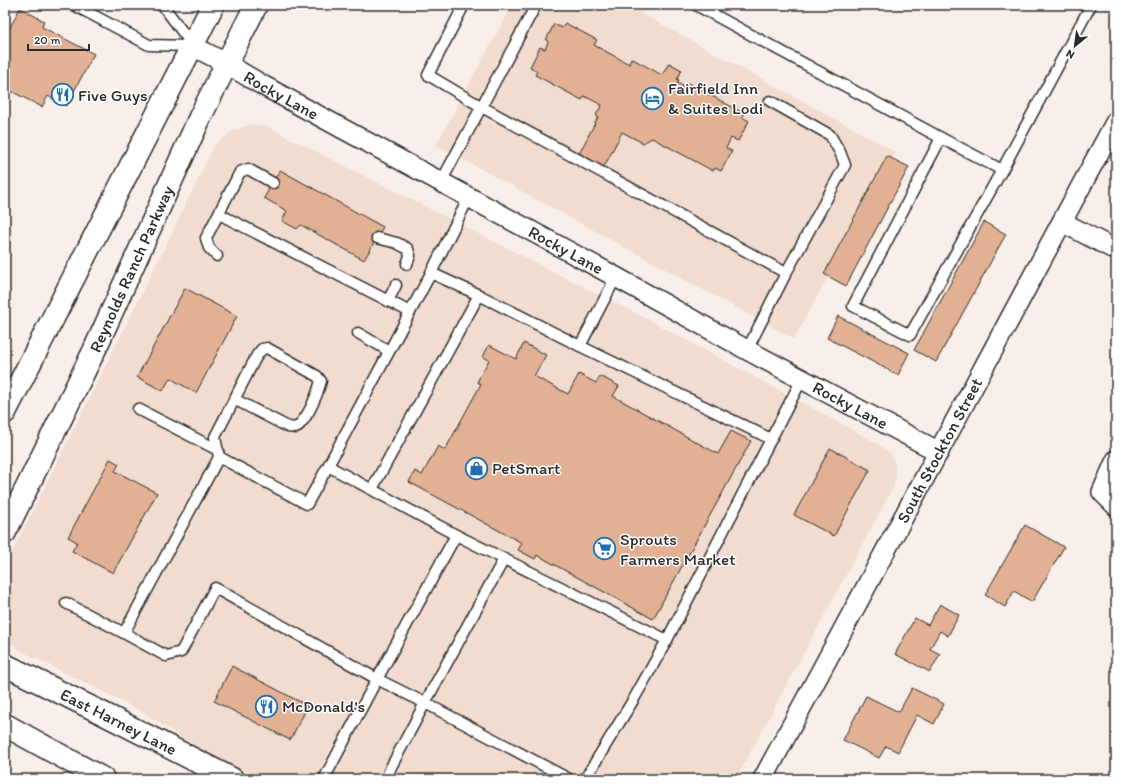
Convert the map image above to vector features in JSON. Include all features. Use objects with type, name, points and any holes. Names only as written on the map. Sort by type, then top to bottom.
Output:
[{"type":"street","points":[[5,412],[213,5]]},
{"type":"street","name":"Reynolds Ranch Parkway","points":[[5,532],[94,351],[201,116],[256,5]]},
{"type":"street","name":"Rocky Lane","points":[[193,46],[802,380],[939,452]]},
{"type":"street","name":"South Stockton Street","points":[[763,779],[1116,121]]},
{"type":"street","points":[[1062,222],[1116,250]]},
{"type":"street","points":[[1116,460],[1102,492],[1116,506]]},
{"type":"street","name":"East Harney Lane","points":[[5,665],[232,779]]},
{"type":"street","points":[[5,725],[103,779]]},
{"type":"lane","points":[[74,5],[149,45],[193,46]]},
{"type":"lane","points":[[160,5],[164,8],[193,46]]},
{"type":"lane","points":[[464,5],[428,75],[482,107],[786,272]]},
{"type":"lane","points":[[441,182],[536,5]]},
{"type":"lane","points":[[696,5],[1002,170]]},
{"type":"lane","points":[[941,138],[853,306],[910,335],[1002,170],[1090,5]]},
{"type":"lane","points":[[747,350],[786,272],[845,165],[840,152],[830,135],[770,101]]},
{"type":"lane","points":[[217,256],[208,248],[206,238],[240,172],[248,169],[273,183]]},
{"type":"lane","points":[[138,409],[307,504],[431,273],[469,197]]},
{"type":"lane","points":[[219,214],[410,312]]},
{"type":"lane","points":[[377,238],[397,243],[408,249],[410,256],[407,264]]},
{"type":"lane","points":[[431,273],[479,295],[771,439]]},
{"type":"lane","points":[[580,346],[616,277]]},
{"type":"lane","points":[[388,301],[396,286]]},
{"type":"lane","points":[[372,489],[479,295]]},
{"type":"lane","points":[[358,333],[389,351]]},
{"type":"lane","points":[[124,633],[218,454],[215,437],[234,399],[257,355],[262,349],[267,348],[317,376],[321,381],[319,391],[302,423],[296,428],[288,427],[234,399]]},
{"type":"lane","points":[[586,779],[667,640],[802,380]]},
{"type":"lane","points":[[328,466],[456,535],[667,640]]},
{"type":"lane","points":[[324,779],[456,535]]},
{"type":"lane","points":[[386,779],[425,703],[504,559]]},
{"type":"lane","points":[[66,603],[166,656],[181,652],[215,588],[377,679],[569,779]]},
{"type":"shaded area","points":[[512,5],[626,5],[896,152],[794,339],[436,145]]},
{"type":"shaded area","points":[[252,124],[268,127],[649,320],[877,443],[891,454],[895,464],[896,476],[894,486],[736,779],[247,779],[217,762],[143,712],[23,652],[9,642],[5,637],[5,566],[214,146],[232,131]]},
{"type":"building","points":[[20,8],[44,21],[42,27],[94,54],[66,106],[48,96],[42,107],[5,88],[5,37]]},
{"type":"building","name":"Fairfield Inn & Suites Lodi","points":[[565,23],[597,40],[594,45],[629,64],[631,58],[662,75],[669,63],[682,70],[677,79],[679,80],[677,83],[683,86],[681,89],[684,90],[688,83],[745,114],[742,117],[749,121],[738,141],[731,138],[726,148],[732,151],[721,171],[715,168],[713,171],[652,138],[643,143],[622,132],[603,169],[578,156],[598,117],[596,115],[602,105],[584,96],[582,100],[535,75],[537,71],[530,67],[540,47],[545,49],[548,42],[546,40],[554,24],[562,28]]},
{"type":"building","points":[[887,156],[909,167],[846,286],[824,274]]},
{"type":"building","points":[[280,170],[383,227],[364,260],[301,225],[297,229],[282,221],[287,211],[264,198]]},
{"type":"building","points":[[984,222],[1006,234],[936,362],[914,350]]},
{"type":"building","points":[[185,288],[237,316],[196,393],[170,378],[163,391],[137,377]]},
{"type":"building","points":[[838,316],[909,353],[898,375],[827,338]]},
{"type":"building","points":[[524,343],[546,355],[534,376],[568,394],[579,374],[596,383],[600,376],[619,386],[613,396],[718,454],[731,431],[751,441],[653,619],[537,555],[535,559],[518,550],[522,543],[409,482],[415,471],[422,475],[438,446],[445,450],[481,384],[477,382],[489,360],[483,357],[489,345],[516,359]]},
{"type":"building","points":[[830,448],[870,470],[834,536],[794,515]]},
{"type":"building","points":[[110,459],[119,464],[115,471],[157,493],[113,573],[72,551],[77,542],[68,537]]},
{"type":"building","points":[[1025,525],[1064,547],[1032,602],[1014,591],[1005,607],[985,595]]},
{"type":"building","points":[[940,604],[959,615],[948,636],[940,631],[930,649],[940,654],[930,672],[895,654],[915,618],[928,625]]},
{"type":"building","points":[[232,666],[308,706],[290,740],[214,701]]},
{"type":"building","points":[[912,688],[944,704],[934,724],[917,715],[898,752],[886,746],[879,758],[843,740],[866,696],[899,712]]},
{"type":"place","name":"Five Guys","points":[[63,95]]},
{"type":"place","name":"Fairfield Inn & Suites Lodi","points":[[652,98]]},
{"type":"place","name":"PetSmart","points":[[477,468]]},
{"type":"place","name":"Sprouts Farmers Market","points":[[604,549]]},
{"type":"place","name":"McDonald's","points":[[266,706]]}]
